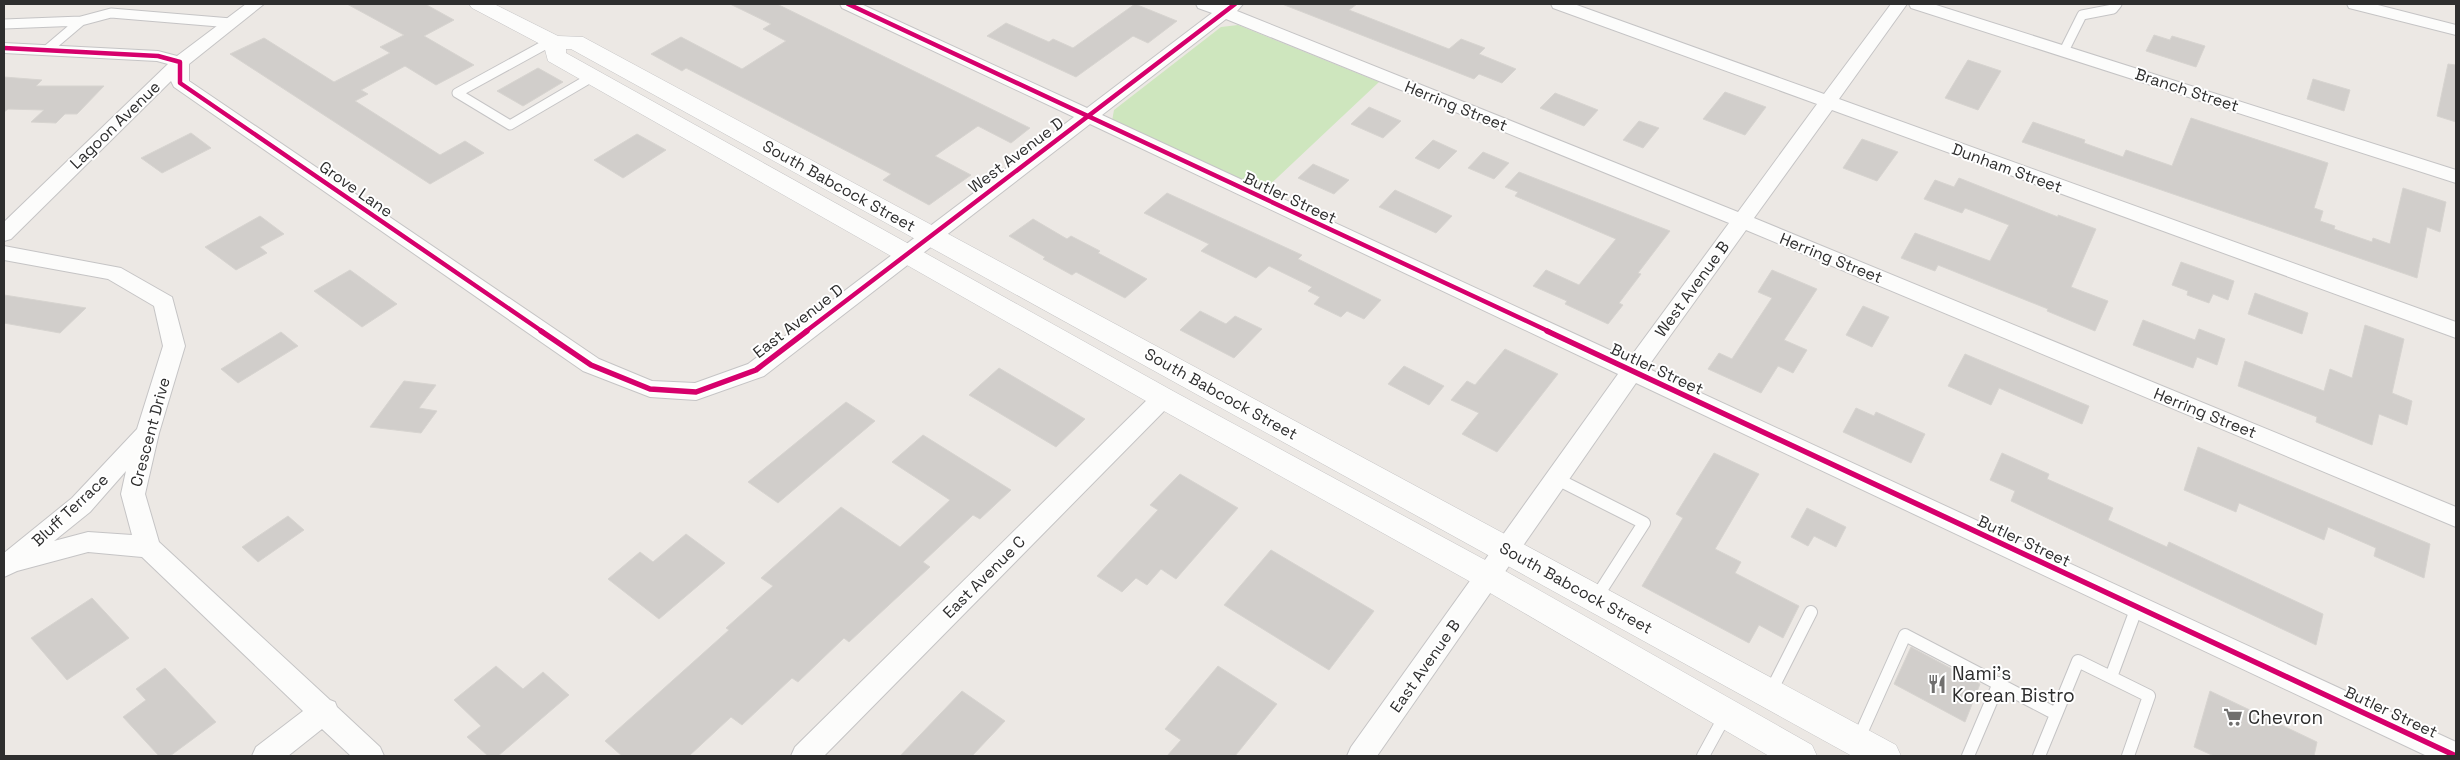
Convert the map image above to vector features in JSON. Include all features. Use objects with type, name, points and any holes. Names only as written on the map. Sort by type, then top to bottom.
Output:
[{"type":"main road","name":"South Babcock Street","points":[[492,6],[552,42],[575,42],[1871,749]]},
{"type":"main road","name":"South Babcock Street","points":[[552,42],[556,56],[592,77],[1163,398],[1489,577],[1800,756]]},
{"type":"street","name":"Lagoon Avenue","points":[[4,234],[180,62],[256,4]]},
{"type":"street","name":"Butler Street","points":[[848,4],[2456,756]]},
{"type":"street","name":"Herring Street","points":[[1204,4],[1230,8],[2456,517]]},
{"type":"street","name":"Dunham Street","points":[[1559,4],[2456,330]]},
{"type":"street","name":"West Avenue B","points":[[1489,577],[1632,372],[1899,4]]},
{"type":"street","name":"Branch Street","points":[[1917,4],[2456,177]]},
{"type":"street","points":[[2355,4],[2456,30]]},
{"type":"street","name":"West Avenue D","points":[[907,254],[1230,8]]},
{"type":"street","points":[[4,48],[158,56],[180,62]]},
{"type":"street","name":"Grove Lane","points":[[180,62],[180,83],[590,365],[650,389],[696,392]]},
{"type":"street","name":"Crescent Drive","points":[[4,252],[114,273],[164,302],[174,346],[147,433],[133,494],[148,547]]},
{"type":"street","name":"East Avenue D","points":[[696,392],[756,370],[907,254]]},
{"type":"street","name":"East Avenue C","points":[[805,756],[1163,398]]},
{"type":"street","name":"Bluff Terrace","points":[[7,565],[81,505],[147,433]]},
{"type":"street","name":"Bluff Terrace","points":[[7,565],[88,542],[148,547]]},
{"type":"street","points":[[148,547],[325,711],[370,756]]},
{"type":"street","name":"East Avenue B","points":[[1361,756],[1489,577]]},
{"type":"street","points":[[266,756],[325,711]]},
{"type":"lane","points":[[2064,51],[2082,16],[2113,10],[2116,4]]},
{"type":"lane","points":[[4,24],[81,21],[111,13],[231,23]]},
{"type":"lane","points":[[48,49],[81,21]]},
{"type":"lane","points":[[552,42],[457,93],[510,125],[592,77]]},
{"type":"lane","points":[[1557,479],[1644,523],[1596,598]]},
{"type":"lane","points":[[2111,677],[2137,607]]},
{"type":"lane","points":[[1769,693],[1811,612]]},
{"type":"lane","points":[[1871,749],[1905,635],[2056,714]]},
{"type":"lane","points":[[2039,756],[2078,660],[2149,696],[2128,756]]},
{"type":"lane","points":[[1968,756],[1999,683]]},
{"type":"lane","points":[[1703,756],[1726,714]]},
{"type":"green space","points":[[1238,25],[1379,82],[1263,191],[1112,121],[1114,110],[1221,27]]},
{"type":"building","points":[[347,4],[425,4],[454,20],[424,36],[474,65],[436,85],[405,66],[361,90],[368,94],[355,101],[440,155],[465,141],[484,153],[430,184],[230,54],[264,38],[334,82],[390,53],[380,47],[404,35]]},
{"type":"building","points":[[730,4],[777,4],[1030,128],[1011,143],[978,126],[935,156],[971,175],[929,205],[883,180],[891,174],[686,68],[682,71],[651,54],[681,37],[742,69],[786,41],[763,29],[771,24]]},
{"type":"building","points":[[1135,4],[1177,21],[1148,43],[1133,36],[1076,77],[987,36],[1006,23],[1049,42],[1053,39],[1073,48]]},
{"type":"building","points":[[1282,4],[1357,4],[1349,10],[1449,49],[1461,39],[1485,48],[1479,54],[1516,69],[1502,83],[1479,74],[1474,79]]},
{"type":"building","points":[[2154,35],[2170,40],[2172,36],[2205,46],[2196,67],[2146,51]]},
{"type":"building","points":[[1968,60],[2001,71],[1978,110],[1945,98]]},
{"type":"building","points":[[2448,64],[2456,65],[2456,122],[2437,116]]},
{"type":"building","points":[[538,68],[563,82],[523,106],[497,91]]},
{"type":"building","points":[[4,77],[42,80],[36,86],[104,86],[77,114],[65,114],[56,123],[31,122],[44,110],[8,109],[4,112]]},
{"type":"building","points":[[2313,79],[2350,90],[2344,111],[2307,99]]},
{"type":"building","points":[[1725,92],[1766,107],[1745,135],[1703,119]]},
{"type":"building","points":[[1555,93],[1598,110],[1584,126],[1540,108]]},
{"type":"building","points":[[1369,107],[1401,121],[1383,138],[1351,124]]},
{"type":"building","points":[[2191,118],[2328,163],[2314,208],[2323,211],[2320,221],[2335,226],[2334,229],[2372,242],[2373,238],[2390,244],[2403,188],[2446,202],[2440,232],[2427,227],[2417,278],[2022,142],[2033,122],[2085,140],[2084,143],[2123,157],[2126,150],[2172,166]]},
{"type":"building","points":[[1639,121],[1659,128],[1643,148],[1623,140]]},
{"type":"building","points":[[191,133],[211,148],[162,173],[141,158]]},
{"type":"building","points":[[637,134],[666,150],[623,178],[594,160]]},
{"type":"building","points":[[1862,139],[1898,152],[1877,181],[1843,168]]},
{"type":"building","points":[[1433,140],[1457,151],[1439,169],[1415,158]]},
{"type":"building","points":[[1483,152],[1509,163],[1494,179],[1468,168]]},
{"type":"building","points":[[1313,164],[1349,180],[1334,194],[1298,178]]},
{"type":"building","points":[[1519,172],[1670,231],[1638,273],[1641,274],[1619,303],[1623,305],[1608,324],[1565,304],[1567,301],[1533,286],[1546,270],[1579,285],[1616,239],[1515,196],[1518,192],[1505,187]]},
{"type":"building","points":[[1959,178],[2058,217],[2058,215],[2096,229],[2071,287],[2108,301],[2095,331],[2047,311],[2048,309],[1938,265],[1935,271],[1901,258],[1915,233],[1990,261],[2009,225],[1965,208],[1962,213],[1924,199],[1935,180],[1954,187]]},
{"type":"building","points":[[1395,190],[1452,216],[1436,233],[1379,207]]},
{"type":"building","points":[[1167,193],[1302,255],[1298,259],[1381,300],[1364,319],[1347,311],[1341,317],[1314,304],[1320,297],[1308,291],[1312,287],[1269,266],[1256,278],[1201,251],[1209,244],[1144,213]]},
{"type":"building","points":[[260,216],[284,234],[260,247],[267,253],[236,270],[205,247]]},
{"type":"building","points":[[1033,219],[1067,239],[1071,236],[1100,251],[1098,253],[1147,279],[1125,298],[1076,272],[1072,275],[1043,259],[1045,257],[1009,236]]},
{"type":"building","points":[[2181,262],[2234,281],[2228,300],[2213,294],[2209,303],[2187,295],[2188,291],[2172,285]]},
{"type":"building","points":[[350,270],[397,304],[362,327],[314,291]]},
{"type":"building","points":[[1772,270],[1817,289],[1784,340],[1807,350],[1793,373],[1778,366],[1761,393],[1708,369],[1719,353],[1732,359],[1772,298],[1758,292]]},
{"type":"building","points":[[2255,293],[2308,313],[2302,334],[2248,314]]},
{"type":"building","points":[[4,295],[86,308],[60,333],[4,323]]},
{"type":"building","points":[[1863,306],[1889,317],[1872,347],[1846,335]]},
{"type":"building","points":[[1200,311],[1226,324],[1235,316],[1262,329],[1234,358],[1180,330]]},
{"type":"building","points":[[2143,320],[2195,340],[2199,329],[2225,339],[2217,365],[2197,357],[2193,368],[2133,345]]},
{"type":"building","points":[[2365,325],[2404,339],[2392,393],[2412,401],[2407,425],[2379,414],[2372,445],[2316,422],[2317,417],[2238,386],[2245,361],[2324,391],[2330,369],[2352,378]]},
{"type":"building","points":[[281,332],[298,346],[238,383],[221,369]]},
{"type":"building","points":[[1505,349],[1558,374],[1497,452],[1462,434],[1479,413],[1451,400],[1467,381],[1475,385]]},
{"type":"building","points":[[1965,354],[2089,406],[2082,424],[1999,388],[1991,405],[1948,386]]},
{"type":"building","points":[[1404,366],[1444,386],[1429,405],[1388,384]]},
{"type":"building","points":[[999,368],[1085,419],[1056,447],[969,395]]},
{"type":"building","points":[[404,381],[436,385],[419,408],[437,411],[421,433],[370,427]]},
{"type":"building","points":[[846,402],[875,421],[778,503],[748,482]]},
{"type":"building","points":[[1856,408],[1874,416],[1876,412],[1925,434],[1911,463],[1843,432]]},
{"type":"building","points":[[923,435],[1011,490],[980,519],[973,515],[923,562],[930,567],[849,642],[844,638],[798,682],[792,678],[742,725],[731,717],[689,756],[622,756],[605,741],[729,630],[726,628],[773,586],[761,578],[841,507],[900,547],[950,500],[892,462]]},
{"type":"building","points":[[2198,447],[2430,544],[2424,578],[2374,556],[2376,548],[2328,527],[2324,540],[2239,503],[2236,512],[2184,490]]},
{"type":"building","points":[[1714,453],[1759,474],[1715,549],[1741,562],[1735,573],[1799,606],[1783,638],[1759,625],[1749,643],[1642,586],[1683,518],[1676,514]]},
{"type":"building","points":[[2002,453],[2049,474],[2047,479],[2113,508],[2108,520],[2167,547],[2169,542],[2323,614],[2316,645],[2011,501],[2015,491],[1990,480]]},
{"type":"building","points":[[1180,474],[1238,508],[1176,579],[1161,569],[1147,585],[1136,578],[1122,592],[1097,576],[1158,510],[1150,505]]},
{"type":"building","points":[[1807,508],[1846,527],[1836,547],[1814,536],[1808,546],[1791,537]]},
{"type":"building","points":[[288,516],[304,530],[258,562],[242,547]]},
{"type":"building","points":[[686,534],[725,563],[659,619],[608,579],[640,552],[653,562]]},
{"type":"building","points":[[1271,550],[1374,611],[1329,670],[1224,605]]},
{"type":"building","points":[[92,598],[129,638],[67,680],[31,638]]},
{"type":"building","points":[[1911,647],[1980,684],[1965,722],[1894,684]]},
{"type":"building","points":[[496,666],[523,689],[543,672],[569,695],[498,756],[488,756],[467,737],[481,726],[454,700]]},
{"type":"building","points":[[1218,666],[1277,704],[1235,756],[1167,756],[1181,740],[1165,729]]},
{"type":"building","points":[[165,668],[216,722],[170,756],[159,756],[123,717],[146,700],[136,689]]},
{"type":"building","points":[[962,691],[1005,721],[972,756],[900,756]]},
{"type":"building","name":"Chevron","points":[[2210,691],[2317,742],[2314,756],[2214,756],[2194,747]]},
{"type":"cycle path","points":[[848,4],[2456,756]]},
{"type":"cycle path","points":[[4,48],[158,56],[180,62],[180,83],[591,365],[650,389],[696,392],[756,370],[1235,4]]},
{"type":"place","name":"Nami’s Korean Bistro","points":[[1937,684]]},
{"type":"place","name":"Chevron","points":[[2233,717]]}]
